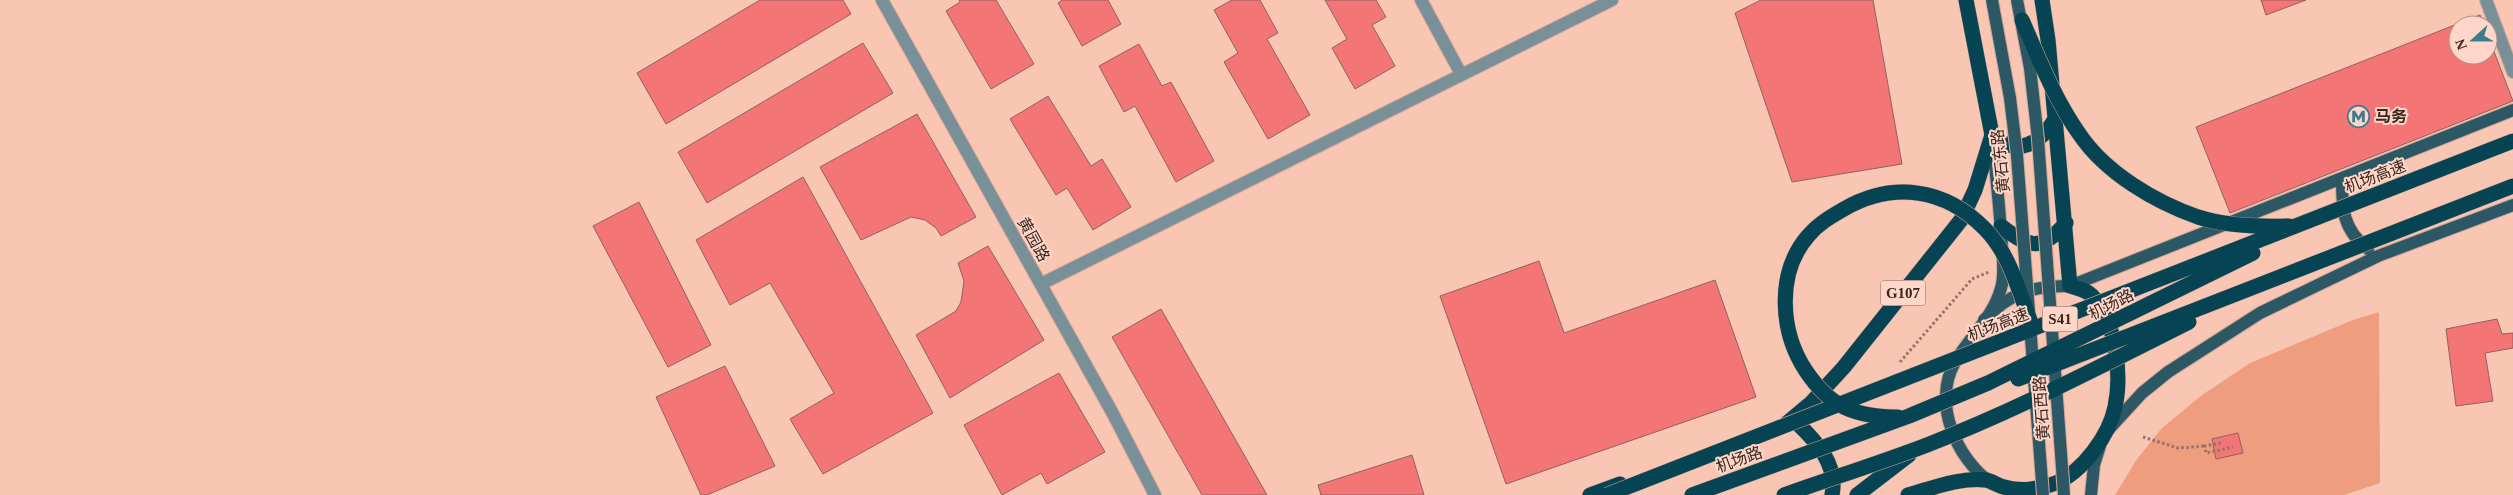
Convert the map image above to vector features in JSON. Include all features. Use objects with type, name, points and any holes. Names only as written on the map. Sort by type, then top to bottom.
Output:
[{"type":"highway","name":"G107","points":[[1780,429],[1812,403],[1844,367],[1960,220],[1975,190],[1992,135],[1966,0]]},
{"type":"highway","points":[[1908,495],[1956,482],[1988,480],[2004,488],[2019,490],[2040,488],[2057,482],[2080,465],[2104,435],[2116,401],[2118,386],[2115,349],[2111,332],[2094,297],[2084,290],[2070,286],[2056,117],[2042,0]]},
{"type":"highway","points":[[2022,20],[2045,73],[2081,137],[2103,161],[2129,181],[2155,197],[2197,216],[2215,221],[2263,226],[2318,224]]},
{"type":"highway","points":[[1992,135],[2008,147],[2021,146],[2044,135],[2056,117]]},
{"type":"highway","name":"机场高速","points":[[1607,495],[2513,141]]},
{"type":"highway","name":"机场路","points":[[1692,495],[1909,416],[2054,352],[2215,270],[2318,224],[2513,146]]},
{"type":"highway","points":[[1784,495],[1927,444],[2027,401],[2238,298],[2343,250],[2513,180]]},
{"type":"highway","name":"S41","points":[[1718,495],[2513,186]]},
{"type":"highway","points":[[1909,416],[1872,417],[1851,411],[1831,401],[1814,382],[1796,355],[1788,331],[1785,304],[1788,282],[1795,260],[1807,237],[1823,221],[1852,204],[1876,195],[1905,191],[1932,196],[1964,210],[1986,230],[2006,258],[2030,320]]},
{"type":"highway","points":[[2001,226],[2022,241],[2036,245],[2049,240],[2066,223]]},
{"type":"highway","points":[[1797,423],[1814,439],[1826,458],[1832,474],[1832,495]]},
{"type":"highway","name":"机场路","points":[[1590,495],[1780,429]]},
{"type":"highway","points":[[1857,495],[1898,461],[1927,444]]},
{"type":"main road","name":"黄石东路","points":[[1992,0],[2001,40],[2016,146],[2030,320]]},
{"type":"main road","points":[[2017,0],[2022,20]]},
{"type":"main road","name":"黄石西路","points":[[2022,20],[2038,139],[2064,495]]},
{"type":"main road","points":[[1984,320],[2006,300],[2019,293],[2055,286],[2070,286],[2513,110]]},
{"type":"main road","points":[[1992,135],[2001,226],[2003,266],[2001,289],[1984,320],[1954,364],[1947,398],[1951,429],[1959,448],[1988,480],[2007,495]]},
{"type":"main road","points":[[2342,178],[2342,211],[2354,238],[2378,256]]},
{"type":"main road","points":[[2091,495],[2094,465],[2104,435],[2142,393],[2168,372],[2220,337],[2289,298],[2378,256],[2513,205]]},
{"type":"main road","name":"黄石西路","points":[[2030,320],[2043,495]]},
{"type":"main road","points":[[1780,429],[1954,364]]},
{"type":"street","name":"黄园路","points":[[882,0],[1041,284],[1155,495]]},
{"type":"street","points":[[1422,0],[1461,74]]},
{"type":"street","points":[[1041,284],[1612,0]]},
{"type":"street","points":[[2486,0],[2513,72]]},
{"type":"path","points":[[1906,382],[1900,361],[1972,280],[2003,266]]},
{"type":"path","points":[[2143,437],[2178,448],[2220,443]]},
{"type":"path","points":[[2205,446],[2206,453],[2233,448]]},
{"type":"shaded area","points":[[2379,312],[2380,483],[2344,495],[2115,495],[2137,459],[2162,428],[2202,395],[2250,363],[2353,320]]},
{"type":"building","points":[[760,0],[843,0],[851,14],[666,124],[637,73]]},
{"type":"building","points":[[959,0],[996,0],[1034,64],[991,89],[946,11],[960,2]]},
{"type":"building","points":[[1062,0],[1108,0],[1121,24],[1082,46],[1058,3]]},
{"type":"building","points":[[1232,0],[1260,0],[1278,33],[1267,39],[1310,115],[1268,139],[1224,62],[1238,53],[1214,10]]},
{"type":"building","points":[[1325,0],[1376,0],[1386,17],[1372,25],[1395,66],[1355,89],[1332,48],[1347,39]]},
{"type":"building","points":[[1761,0],[1873,0],[1902,164],[1792,182],[1735,13]]},
{"type":"building","points":[[2261,0],[2306,0],[2266,15]]},
{"type":"building","points":[[2448,28],[2448,65],[2498,65],[2498,62],[2513,101],[2230,213],[2196,127]]},
{"type":"building","points":[[863,43],[893,93],[707,203],[678,152]]},
{"type":"building","points":[[1139,44],[1162,86],[1171,82],[1214,161],[1176,182],[1135,106],[1124,112],[1099,66]]},
{"type":"building","points":[[1048,96],[1091,166],[1102,159],[1131,207],[1093,230],[1067,188],[1056,195],[1010,119]]},
{"type":"building","points":[[917,114],[976,217],[941,236],[936,228],[925,220],[911,217],[861,240],[820,167]]},
{"type":"building","points":[[803,177],[933,413],[823,474],[790,419],[834,393],[770,283],[730,305],[696,240]]},
{"type":"building","points":[[639,202],[711,345],[668,367],[593,226]]},
{"type":"building","points":[[988,246],[1044,340],[950,398],[916,335],[956,311],[961,302],[964,281],[958,263]]},
{"type":"building","points":[[1539,261],[1564,333],[1715,280],[1756,397],[1506,484],[1440,296]]},
{"type":"building","points":[[1161,309],[1267,495],[1202,495],[1112,337]]},
{"type":"building","points":[[2497,319],[2502,334],[2513,333],[2513,348],[2485,353],[2493,401],[2456,406],[2446,329]]},
{"type":"building","points":[[725,366],[775,466],[707,495],[701,495],[656,397]]},
{"type":"building","points":[[1059,373],[1105,452],[1047,484],[1041,473],[1002,495],[964,425]]},
{"type":"building","points":[[2238,433],[2243,453],[2216,459],[2212,439]]},
{"type":"building","points":[[1412,455],[1424,495],[1321,495],[1318,485]]},
{"type":"place","name":"马务","points":[[2359,116]]}]
